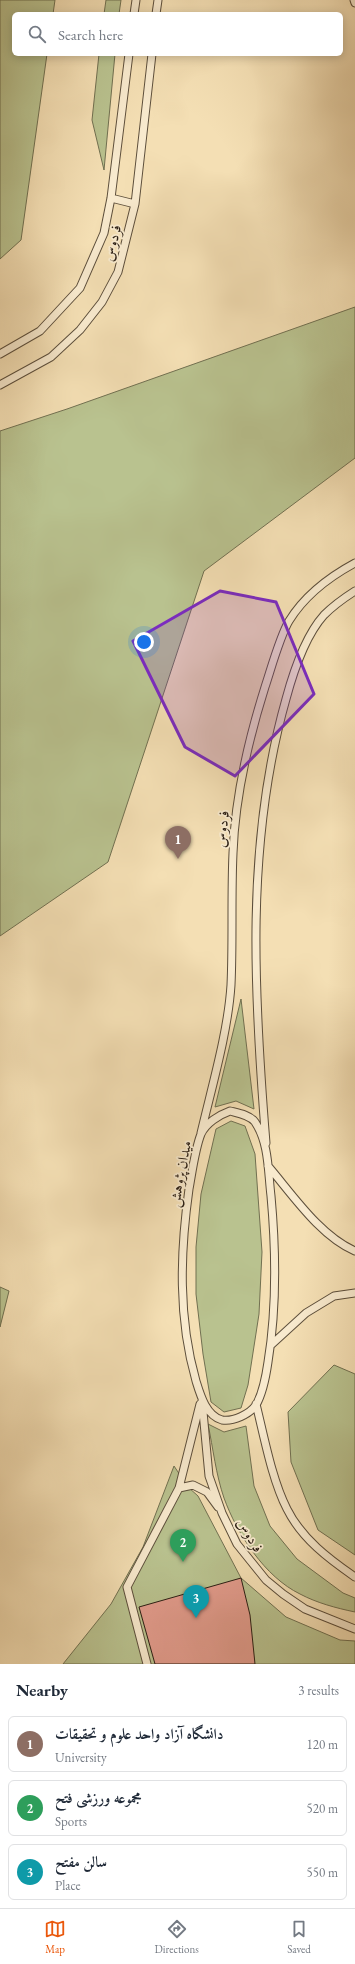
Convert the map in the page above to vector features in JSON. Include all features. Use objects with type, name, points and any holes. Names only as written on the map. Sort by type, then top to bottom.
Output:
[{"type":"lane","points":[[134,12],[136,0]]},
{"type":"lane","points":[[156,12],[158,0]]},
{"type":"lane","name":"فردوس","points":[[2,352],[40,331],[80,288],[104,233],[111,198],[128,56]]},
{"type":"lane","name":"فردوس","points":[[0,385],[51,357],[80,330],[102,302],[118,272],[135,204],[152,56]]},
{"type":"lane","points":[[111,198],[135,204]]},
{"type":"lane","name":"فردوس","points":[[201,1134],[222,1042],[231,986],[233,851],[240,780],[255,721],[271,667],[289,622],[309,595],[336,573],[355,562]]},
{"type":"lane","points":[[267,1151],[258,1042],[256,886],[268,783],[278,726],[290,685],[310,637],[323,616],[338,601],[355,591]]},
{"type":"lane","name":"میدان پژوهش","points":[[230,1111],[242,1114],[254,1121],[267,1151],[275,1272],[274,1317],[271,1345],[265,1379],[256,1404],[251,1411],[236,1418],[222,1420],[212,1414],[201,1398],[191,1364],[183,1322],[183,1243],[191,1176],[201,1134],[212,1121],[222,1114],[230,1111]]},
{"type":"lane","points":[[268,1166],[312,1217],[341,1245],[355,1251]]},
{"type":"lane","points":[[271,1345],[306,1313],[334,1296],[355,1293]]},
{"type":"lane","points":[[147,1664],[127,1587],[179,1488],[201,1398]]},
{"type":"lane","name":"فردوس","points":[[201,1398],[209,1476],[222,1513],[237,1544],[266,1580],[305,1609],[355,1629]]},
{"type":"lane","points":[[256,1404],[272,1466],[287,1509],[310,1542],[327,1557],[355,1577]]},
{"type":"lane","points":[[179,1488],[194,1485],[207,1492],[222,1513]]},
{"type":"highlighted area","points":[[220,591],[276,602],[314,694],[235,776],[185,747],[133,641]]},
{"type":"green space","points":[[0,0],[55,0],[53,12],[12,12],[12,56],[47,56],[21,240],[0,259]]},
{"type":"green space","points":[[106,0],[121,0],[119,12],[104,12]]},
{"type":"green space","points":[[99,56],[115,56],[104,170],[92,120]]},
{"type":"green space","points":[[355,307],[355,458],[204,571],[108,862],[0,936],[0,431],[67,409]]},
{"type":"green space","points":[[241,999],[254,1109],[236,1101],[215,1107]]},
{"type":"green space","points":[[231,1121],[245,1126],[255,1154],[262,1252],[259,1314],[248,1385],[241,1408],[224,1412],[211,1402],[203,1354],[196,1294],[196,1247],[201,1194],[216,1129]]},
{"type":"green space","points":[[0,1287],[9,1291],[0,1327]]},
{"type":"green space","points":[[334,1365],[355,1374],[355,1555],[318,1530],[291,1462],[288,1412]]},
{"type":"green space","points":[[208,1424],[224,1432],[246,1426],[254,1486],[270,1526],[297,1559],[343,1593],[355,1598],[355,1612],[327,1605],[300,1594],[275,1577],[264,1566],[236,1526],[224,1498]]},
{"type":"green space","points":[[174,1466],[188,1487],[198,1496],[241,1578],[286,1617],[340,1640],[355,1641],[355,1664],[63,1664],[111,1604],[143,1547]]},
{"type":"building","points":[[241,1578],[250,1615],[255,1664],[155,1664],[139,1607]]},
{"type":"place","name":"دانشگاه آزاد واحد علوم و تحقیقات","points":[[178,859]]},
{"type":"place","name":"مجموعه ورزشی فتح","points":[[183,1562]]},
{"type":"place","name":"سالن مفتح","points":[[196,1618]]}]
